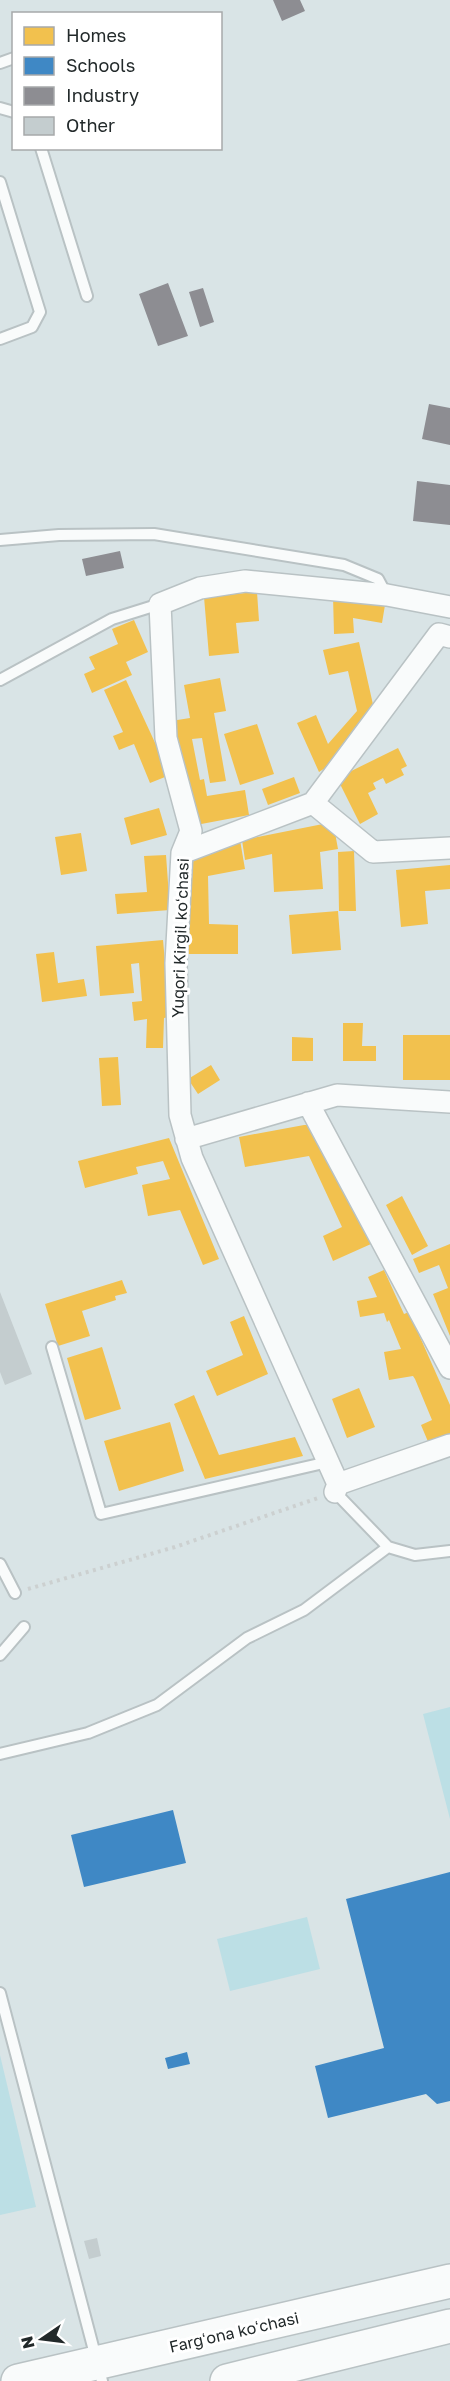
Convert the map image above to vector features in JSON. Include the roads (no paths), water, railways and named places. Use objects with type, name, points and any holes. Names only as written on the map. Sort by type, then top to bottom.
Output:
[{"type":"main road","name":"Fargʻona koʻchasi","points":[[18,2381],[79,2366],[100,2373],[450,2281]]},
{"type":"main road","points":[[226,2381],[285,2374],[450,2326]]},
{"type":"street","points":[[160,604],[200,588],[245,581],[387,595],[450,607]]},
{"type":"street","name":"Yuqori Kirgil koʻchasi","points":[[160,604],[166,738],[191,831],[182,853],[177,975],[180,1115],[192,1158],[328,1462],[337,1488]]},
{"type":"street","points":[[182,853],[314,802],[439,634],[450,637]]},
{"type":"street","points":[[314,802],[373,852],[450,848]]},
{"type":"street","points":[[186,1139],[337,1095],[450,1102]]},
{"type":"street","points":[[308,1103],[450,1368]]},
{"type":"street","points":[[337,1488],[450,1445]]},
{"type":"lane","points":[[41,150],[87,296]]},
{"type":"lane","points":[[0,182],[40,312],[32,327],[0,339]]},
{"type":"lane","points":[[0,540],[59,535],[154,534],[344,565],[378,579],[387,595]]},
{"type":"lane","points":[[0,680],[112,619],[160,604]]},
{"type":"lane","points":[[52,1347],[101,1514],[328,1462]]},
{"type":"lane","points":[[337,1488],[388,1547],[415,1555],[450,1551]]},
{"type":"lane","points":[[0,1754],[88,1733],[157,1705],[247,1638],[304,1610],[388,1547]]},
{"type":"lane","points":[[0,1564],[15,1593]]},
{"type":"lane","points":[[0,1655],[24,1627]]},
{"type":"lane","points":[[0,1993],[100,2373]]}]
